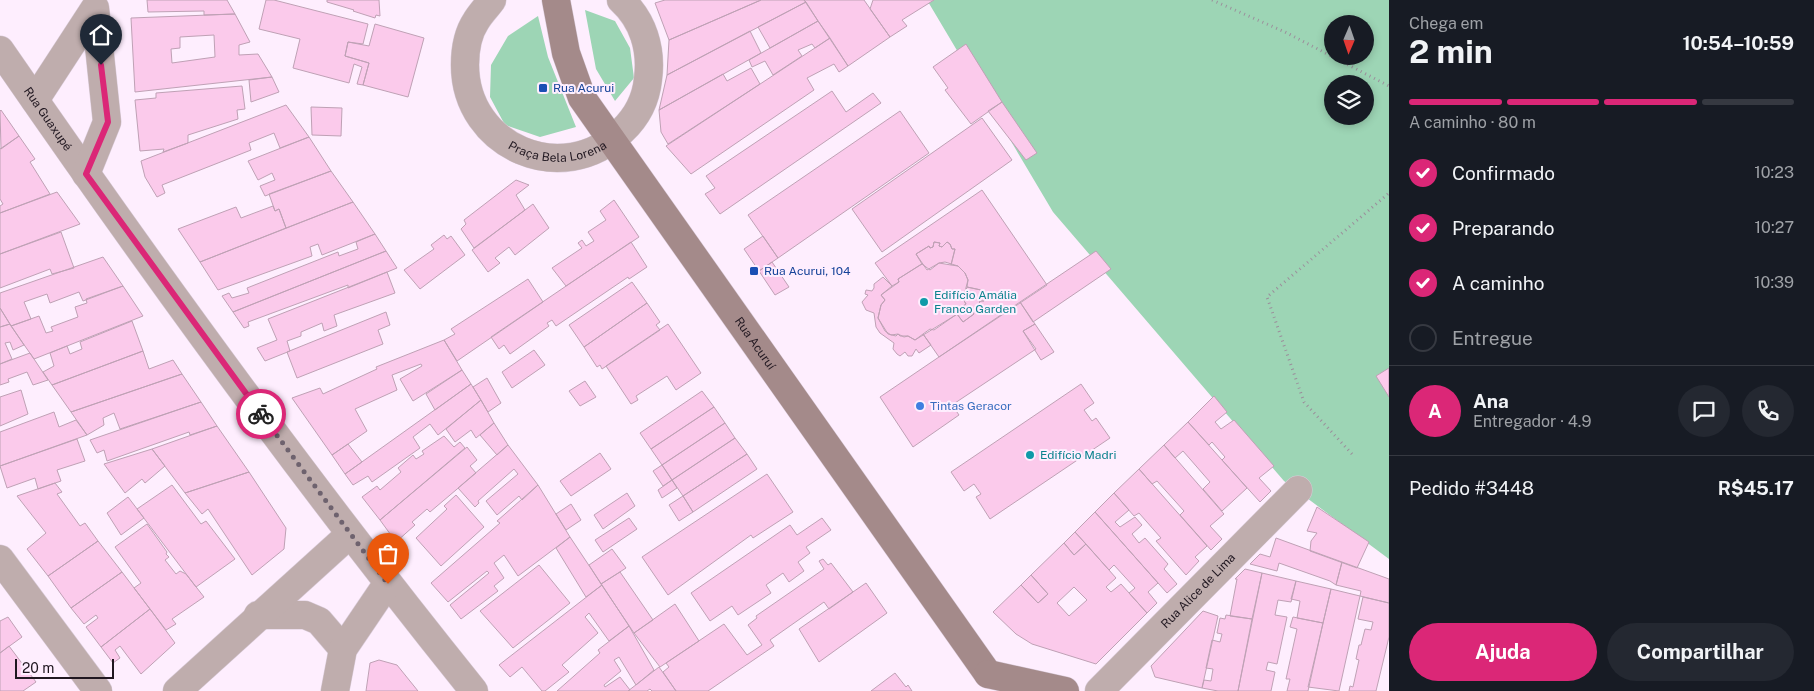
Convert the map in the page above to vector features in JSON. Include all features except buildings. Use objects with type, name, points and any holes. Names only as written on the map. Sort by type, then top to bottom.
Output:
[{"type":"main road","name":"Rua Acuruí","points":[[556,0],[566,53],[582,98],[987,683]]},
{"type":"main road","points":[[987,683],[1065,691]]},
{"type":"street","name":"Praça Bela Lorena","points":[[492,0],[475,22],[465,51],[465,82],[476,111],[495,136],[522,152],[552,159],[583,155],[611,142],[633,120],[646,94],[650,64],[645,35],[631,8],[621,0]]},
{"type":"street","points":[[35,100],[95,4]]},
{"type":"street","points":[[86,174],[108,122],[95,4]]},
{"type":"street","name":"Rua Guaxupé","points":[[0,50],[86,174],[349,534],[474,691]]},
{"type":"street","name":"Rua Alice de Lima","points":[[1099,691],[1298,490]]},
{"type":"street","points":[[177,691],[258,615],[306,576],[349,534]]},
{"type":"street","points":[[0,559],[98,691]]},
{"type":"street","points":[[335,691],[343,649],[388,584]]},
{"type":"street","points":[[258,615],[305,616],[319,621],[343,649]]},
{"type":"path","points":[[1212,0],[1284,32],[1389,86]]},
{"type":"path","points":[[1352,454],[1304,402],[1267,297],[1389,193]]},
{"type":"green space","points":[[927,0],[1389,0],[1389,559],[1284,481],[1053,212]]},
{"type":"green space","points":[[585,10],[615,21],[630,48],[634,78],[615,101],[596,69]]},
{"type":"green space","points":[[538,16],[548,57],[576,127],[540,137],[505,125],[490,97],[491,65],[508,36]]},
{"type":"way so far","points":[[261,414],[388,584]]},
{"type":"place","name":"Rua Acurui","points":[[543,88]]},
{"type":"place","name":"Rua Acurui, 104","points":[[754,271]]},
{"type":"place","name":"Edifício Amália Franco Garden","points":[[924,302]]},
{"type":"place","name":"Tintas Geracor","points":[[920,406]]},
{"type":"place","name":"Edifício Madri","points":[[1030,455]]},
{"type":"route","points":[[101,65],[108,122],[86,174],[261,414]]}]
